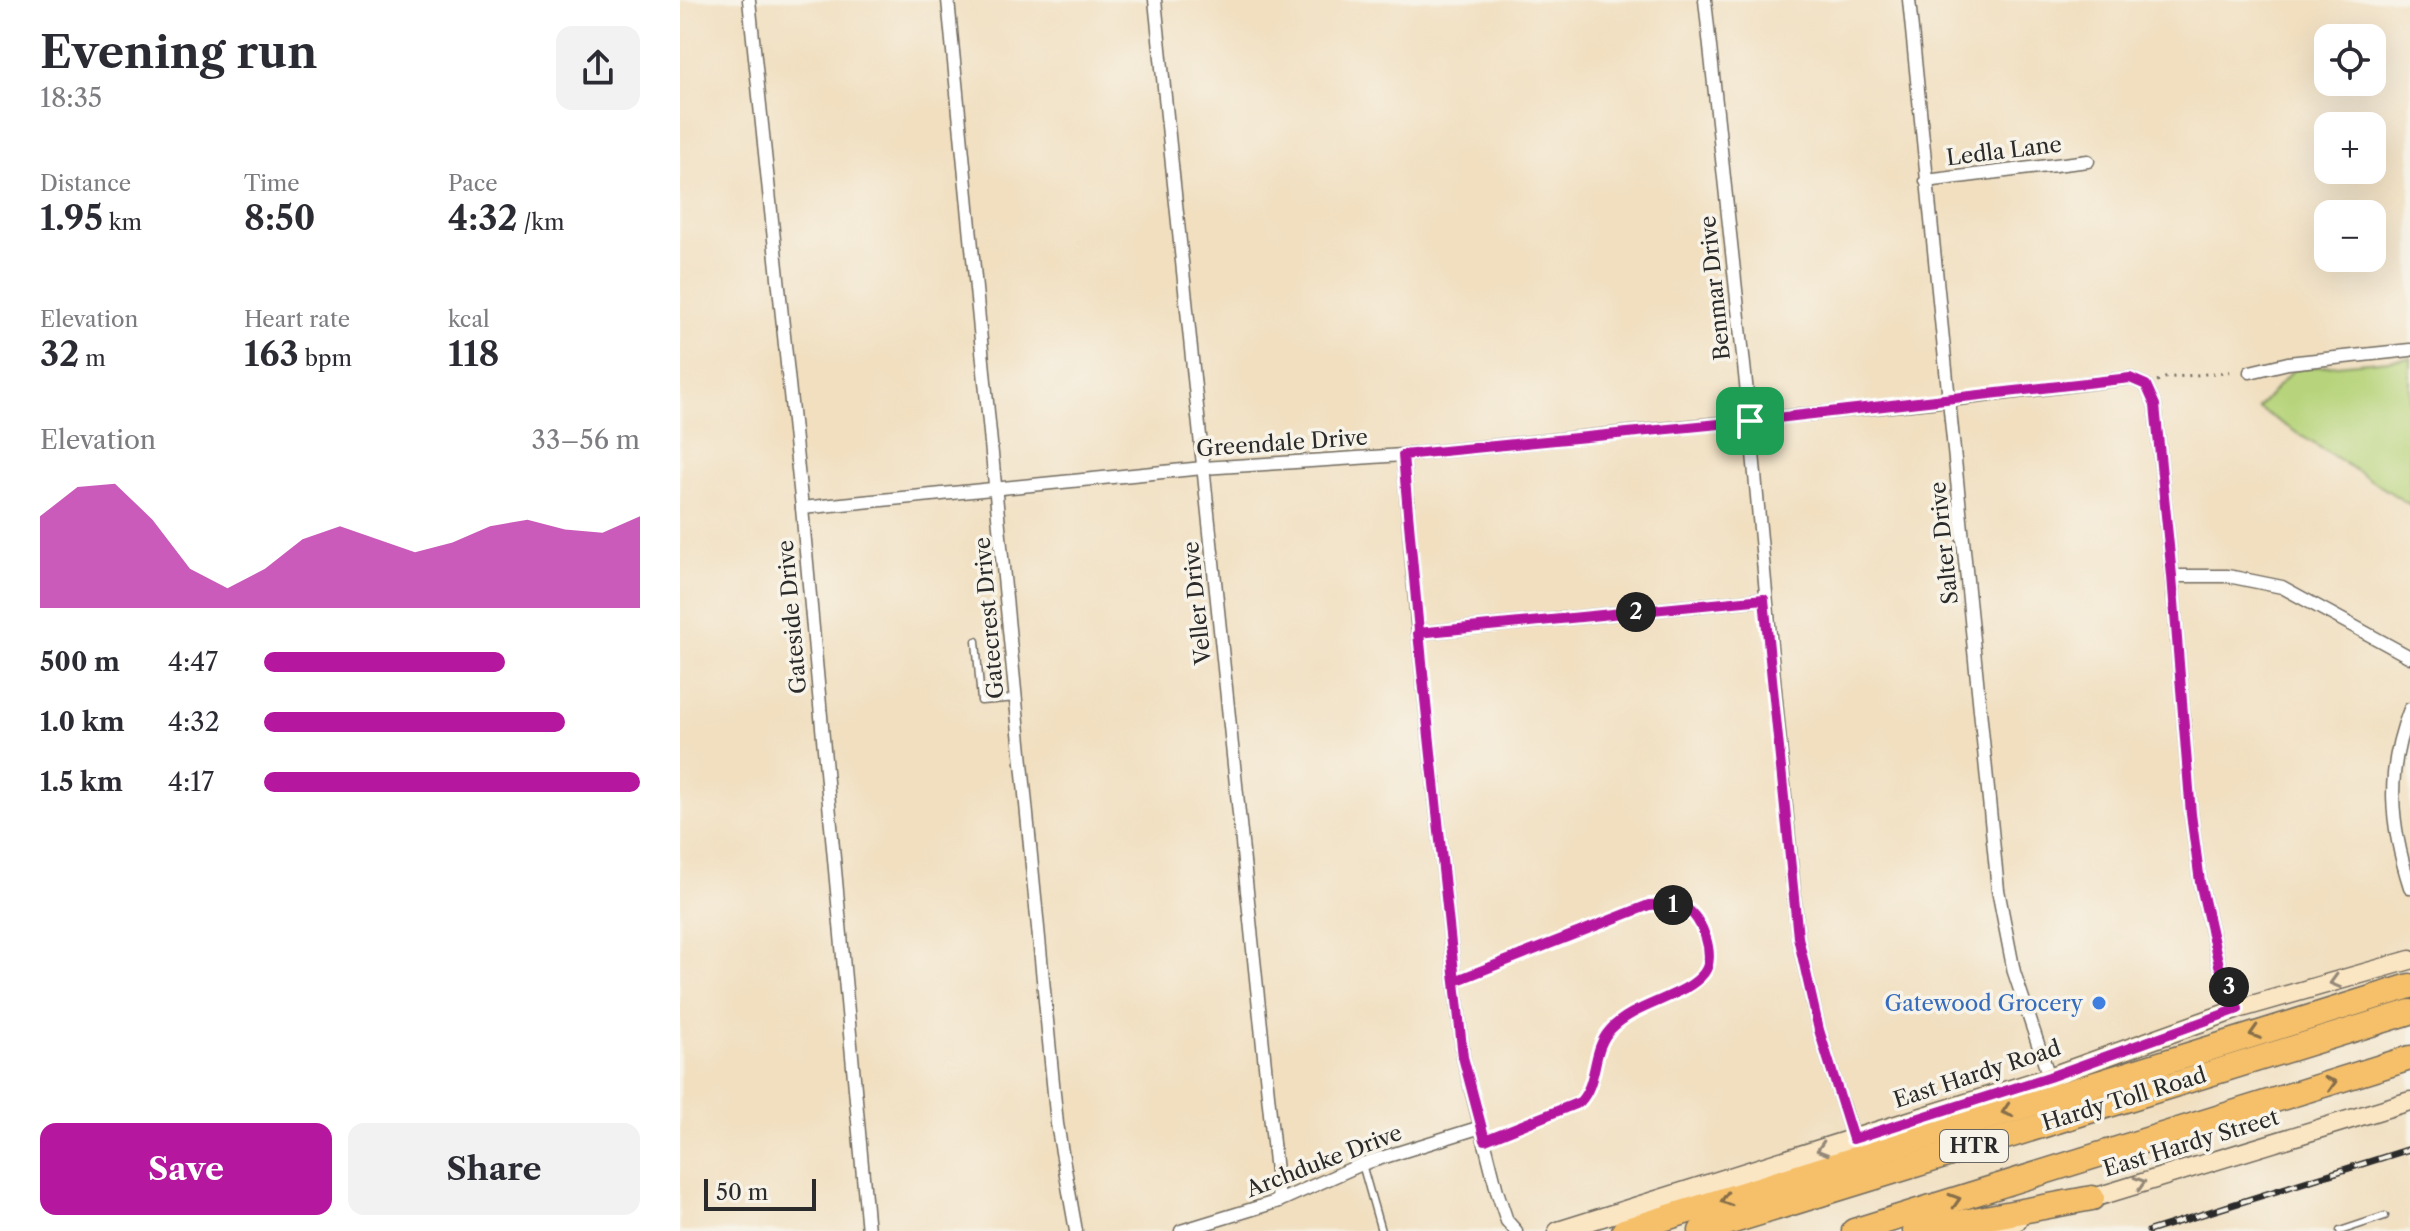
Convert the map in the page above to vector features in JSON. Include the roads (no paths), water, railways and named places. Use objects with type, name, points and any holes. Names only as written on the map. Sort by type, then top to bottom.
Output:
[{"type":"highway","points":[[2247,1061],[2410,987]]},
{"type":"highway","points":[[1624,1231],[2410,987]]},
{"type":"highway","name":"Hardy Toll Road","points":[[1701,1231],[2410,1012]]},
{"type":"highway","name":"Hardy Toll Road","points":[[1854,1231],[2410,1058]]},
{"type":"highway","points":[[1915,1231],[2092,1198]]},
{"type":"main road","name":"East Hardy Road","points":[[1558,1231],[2049,1077],[2238,1009],[2410,960]]},
{"type":"main road","name":"East Hardy Street","points":[[1986,1231],[2410,1101]]},
{"type":"street","name":"Gateside Drive","points":[[749,0],[802,508],[868,1231]]},
{"type":"street","name":"Gatecrest Drive","points":[[948,0],[1057,1124],[1076,1231]]},
{"type":"street","name":"Veller Drive","points":[[1155,0],[1279,1201]]},
{"type":"street","name":"Benmar Drive","points":[[1705,0],[1750,421],[1764,599],[1798,937],[1819,1030],[1853,1139]]},
{"type":"street","name":"Salter Drive","points":[[1909,0],[1998,890],[2014,972],[2049,1077]]},
{"type":"street","name":"Ledla Lane","points":[[1926,181],[2088,161]]},
{"type":"street","points":[[2250,372],[2288,363],[2410,350]]},
{"type":"street","name":"Greendale Drive","points":[[802,508],[1203,468],[1403,455],[1950,400],[2130,378],[2146,385],[2155,405],[2172,576]]},
{"type":"street","points":[[1403,455],[1418,633],[1463,1057],[1497,1191],[1507,1221],[1516,1231]]},
{"type":"street","points":[[2238,1009],[2219,965],[2200,882],[2191,814],[2172,576],[2228,576],[2282,587],[2410,657]]},
{"type":"street","points":[[1418,633],[1764,599]]},
{"type":"street","points":[[2410,709],[2398,743],[2392,781],[2394,823],[2410,887]]},
{"type":"street","name":"Archduke Drive","points":[[1181,1231],[1279,1201],[1362,1164],[1483,1133]]},
{"type":"lane","points":[[976,641],[981,701],[1017,698]]},
{"type":"lane","points":[[1455,981],[1649,905],[1682,906],[1693,913],[1708,953],[1704,973],[1691,984],[1628,1015],[1612,1028],[1602,1040],[1588,1093],[1580,1102],[1483,1133]]},
{"type":"lane","points":[[1362,1164],[1381,1231]]},
{"type":"lane","points":[[2340,1231],[2385,1216]]},
{"type":"railway","points":[[2149,1231],[2410,1149]]},
{"type":"place","name":"Gatewood Grocery","points":[[2099,1003]]}]
